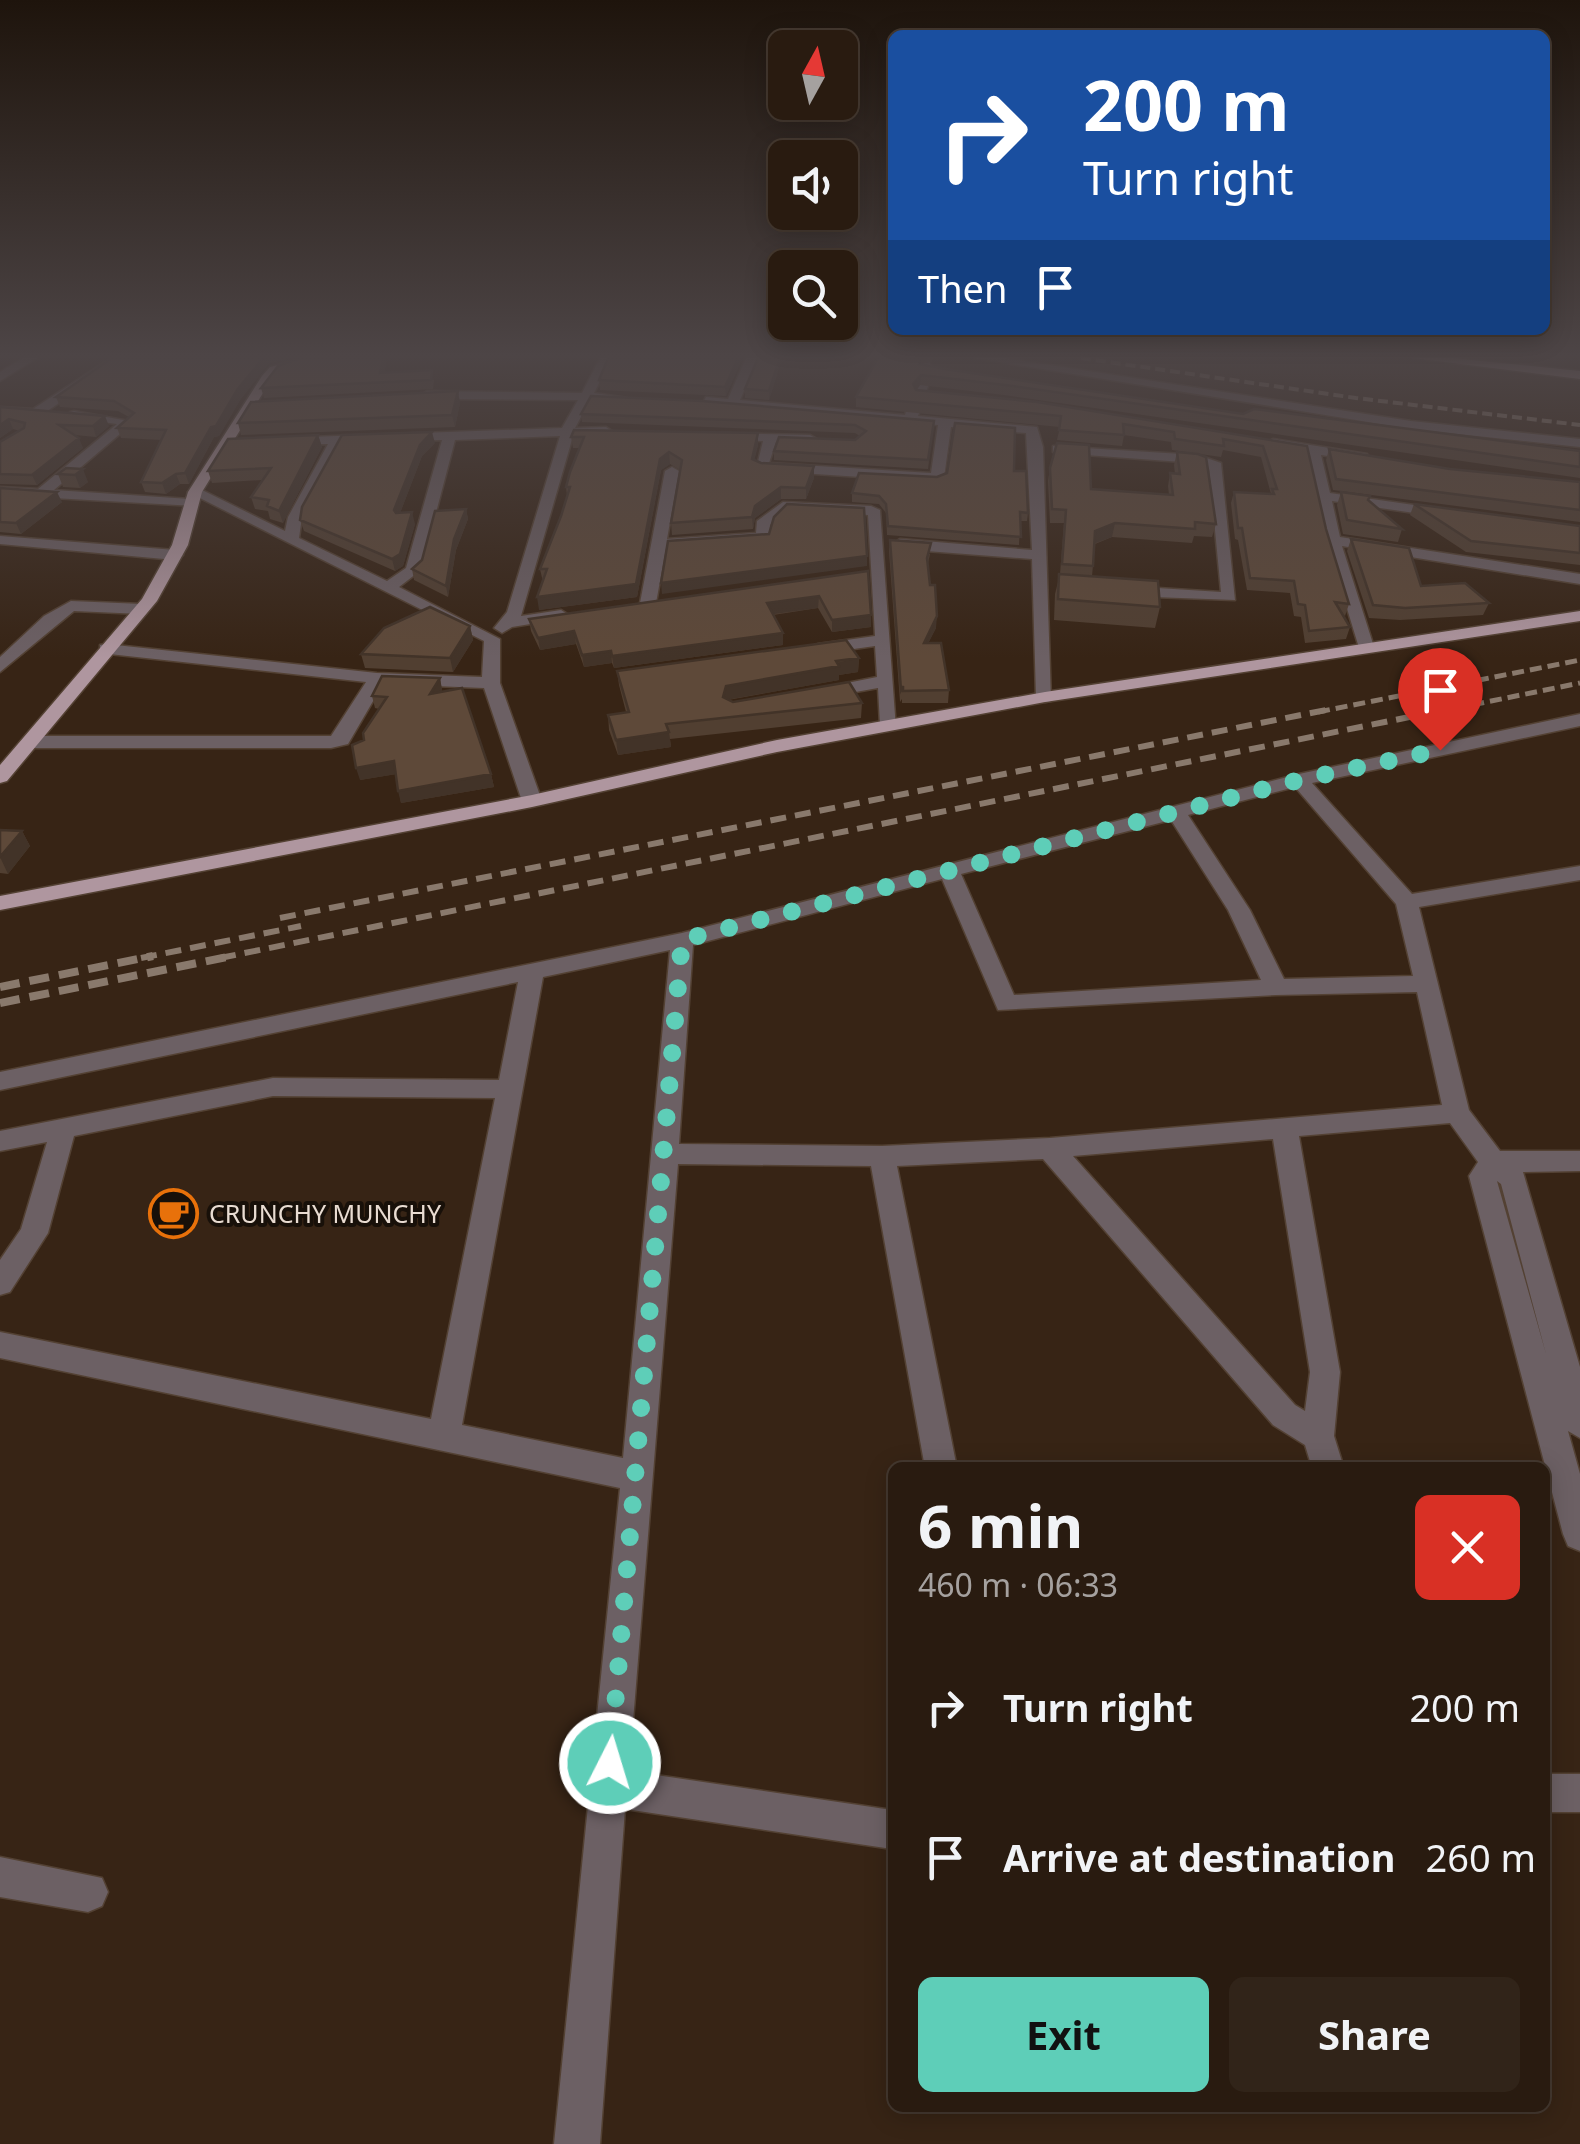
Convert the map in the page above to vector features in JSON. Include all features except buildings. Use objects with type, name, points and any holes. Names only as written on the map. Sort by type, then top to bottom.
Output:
[{"type":"main road","points":[[0,777],[142,609],[175,555],[192,498],[214,458]]},
{"type":"main road","points":[[0,903],[532,801],[889,725],[1045,697],[1580,616]]},
{"type":"street","points":[[40,494],[84,458]]},
{"type":"street","points":[[291,541],[295,518],[328,458]]},
{"type":"street","points":[[387,588],[412,570],[443,458]]},
{"type":"street","points":[[532,801],[491,684],[492,639],[516,614],[560,458]]},
{"type":"street","points":[[764,458],[761,467],[937,478],[939,458]]},
{"type":"street","points":[[848,474],[852,458]]},
{"type":"street","points":[[1036,458],[1045,697]]},
{"type":"street","points":[[1100,589],[1229,597],[1216,466],[1185,458]]},
{"type":"street","points":[[1315,458],[1333,540],[1366,647]]},
{"type":"street","points":[[668,600],[640,604],[659,544],[672,472]]},
{"type":"street","points":[[0,492],[192,498],[291,541],[492,639]]},
{"type":"street","points":[[1323,496],[1465,517]]},
{"type":"street","points":[[659,544],[764,537],[762,524],[783,506],[871,510],[875,514],[889,725]]},
{"type":"street","points":[[0,540],[175,555]]},
{"type":"street","points":[[1333,540],[1580,579]]},
{"type":"street","points":[[877,542],[1040,556]]},
{"type":"street","points":[[860,576],[879,573]]},
{"type":"street","points":[[1041,584],[1060,586]]},
{"type":"street","points":[[2,662],[50,618],[70,606],[142,609]]},
{"type":"street","points":[[507,623],[578,613]]},
{"type":"street","points":[[806,651],[883,640]]},
{"type":"street","points":[[106,649],[377,678],[491,684]]},
{"type":"street","points":[[30,742],[342,740],[377,678]]},
{"type":"street","points":[[810,695],[886,681]]},
{"type":"street","points":[[0,1081],[682,940],[1299,780],[1580,720]]},
{"type":"street","points":[[1299,780],[1408,902],[1457,1113],[1493,1162]]},
{"type":"street","points":[[1176,812],[1240,910],[1276,986]]},
{"type":"street","points":[[948,871],[1006,1004],[1276,986],[1427,984]]},
{"type":"street","points":[[1408,902],[1580,873]]},
{"type":"street","points":[[577,2144],[682,940]]},
{"type":"street","points":[[444,1436],[532,971]]},
{"type":"street","points":[[0,1141],[273,1087],[510,1089]]},
{"type":"street","points":[[665,1154],[882,1156],[1050,1148],[1457,1113]]},
{"type":"street","points":[[1285,1128],[1325,1372],[1318,1436],[1326,1462]]},
{"type":"street","points":[[0,1283],[34,1233],[63,1130]]},
{"type":"street","points":[[1050,1148],[1284,1415],[1318,1436]]},
{"type":"street","points":[[882,1156],[941,1462]]},
{"type":"street","points":[[1493,1162],[1580,1160]]},
{"type":"street","points":[[1493,1162],[1482,1176],[1580,1423]]},
{"type":"street","points":[[0,1345],[637,1476]]},
{"type":"street","points":[[1563,1386],[1580,1534]]},
{"type":"street","points":[[608,1787],[888,1829]]},
{"type":"street","points":[[1550,1793],[1580,1793]]},
{"type":"street","points":[[0,1877],[88,1892]]},
{"type":"railway","points":[[1318,712],[1580,660]]},
{"type":"railway","points":[[1437,712],[1580,683]]},
{"type":"railway","points":[[280,918],[1331,709]]},
{"type":"railway","points":[[220,958],[1449,709]]},
{"type":"railway","points":[[141,958],[301,926]]},
{"type":"railway","points":[[0,987],[153,956]]},
{"type":"railway","points":[[0,1003],[232,956]]},
{"type":"place","name":"CRUNCHY MUNCHY","points":[[174,1214]]},
{"type":"route","points":[[610,1763],[652,1320],[682,940],[1299,780],[1440,750]]}]
